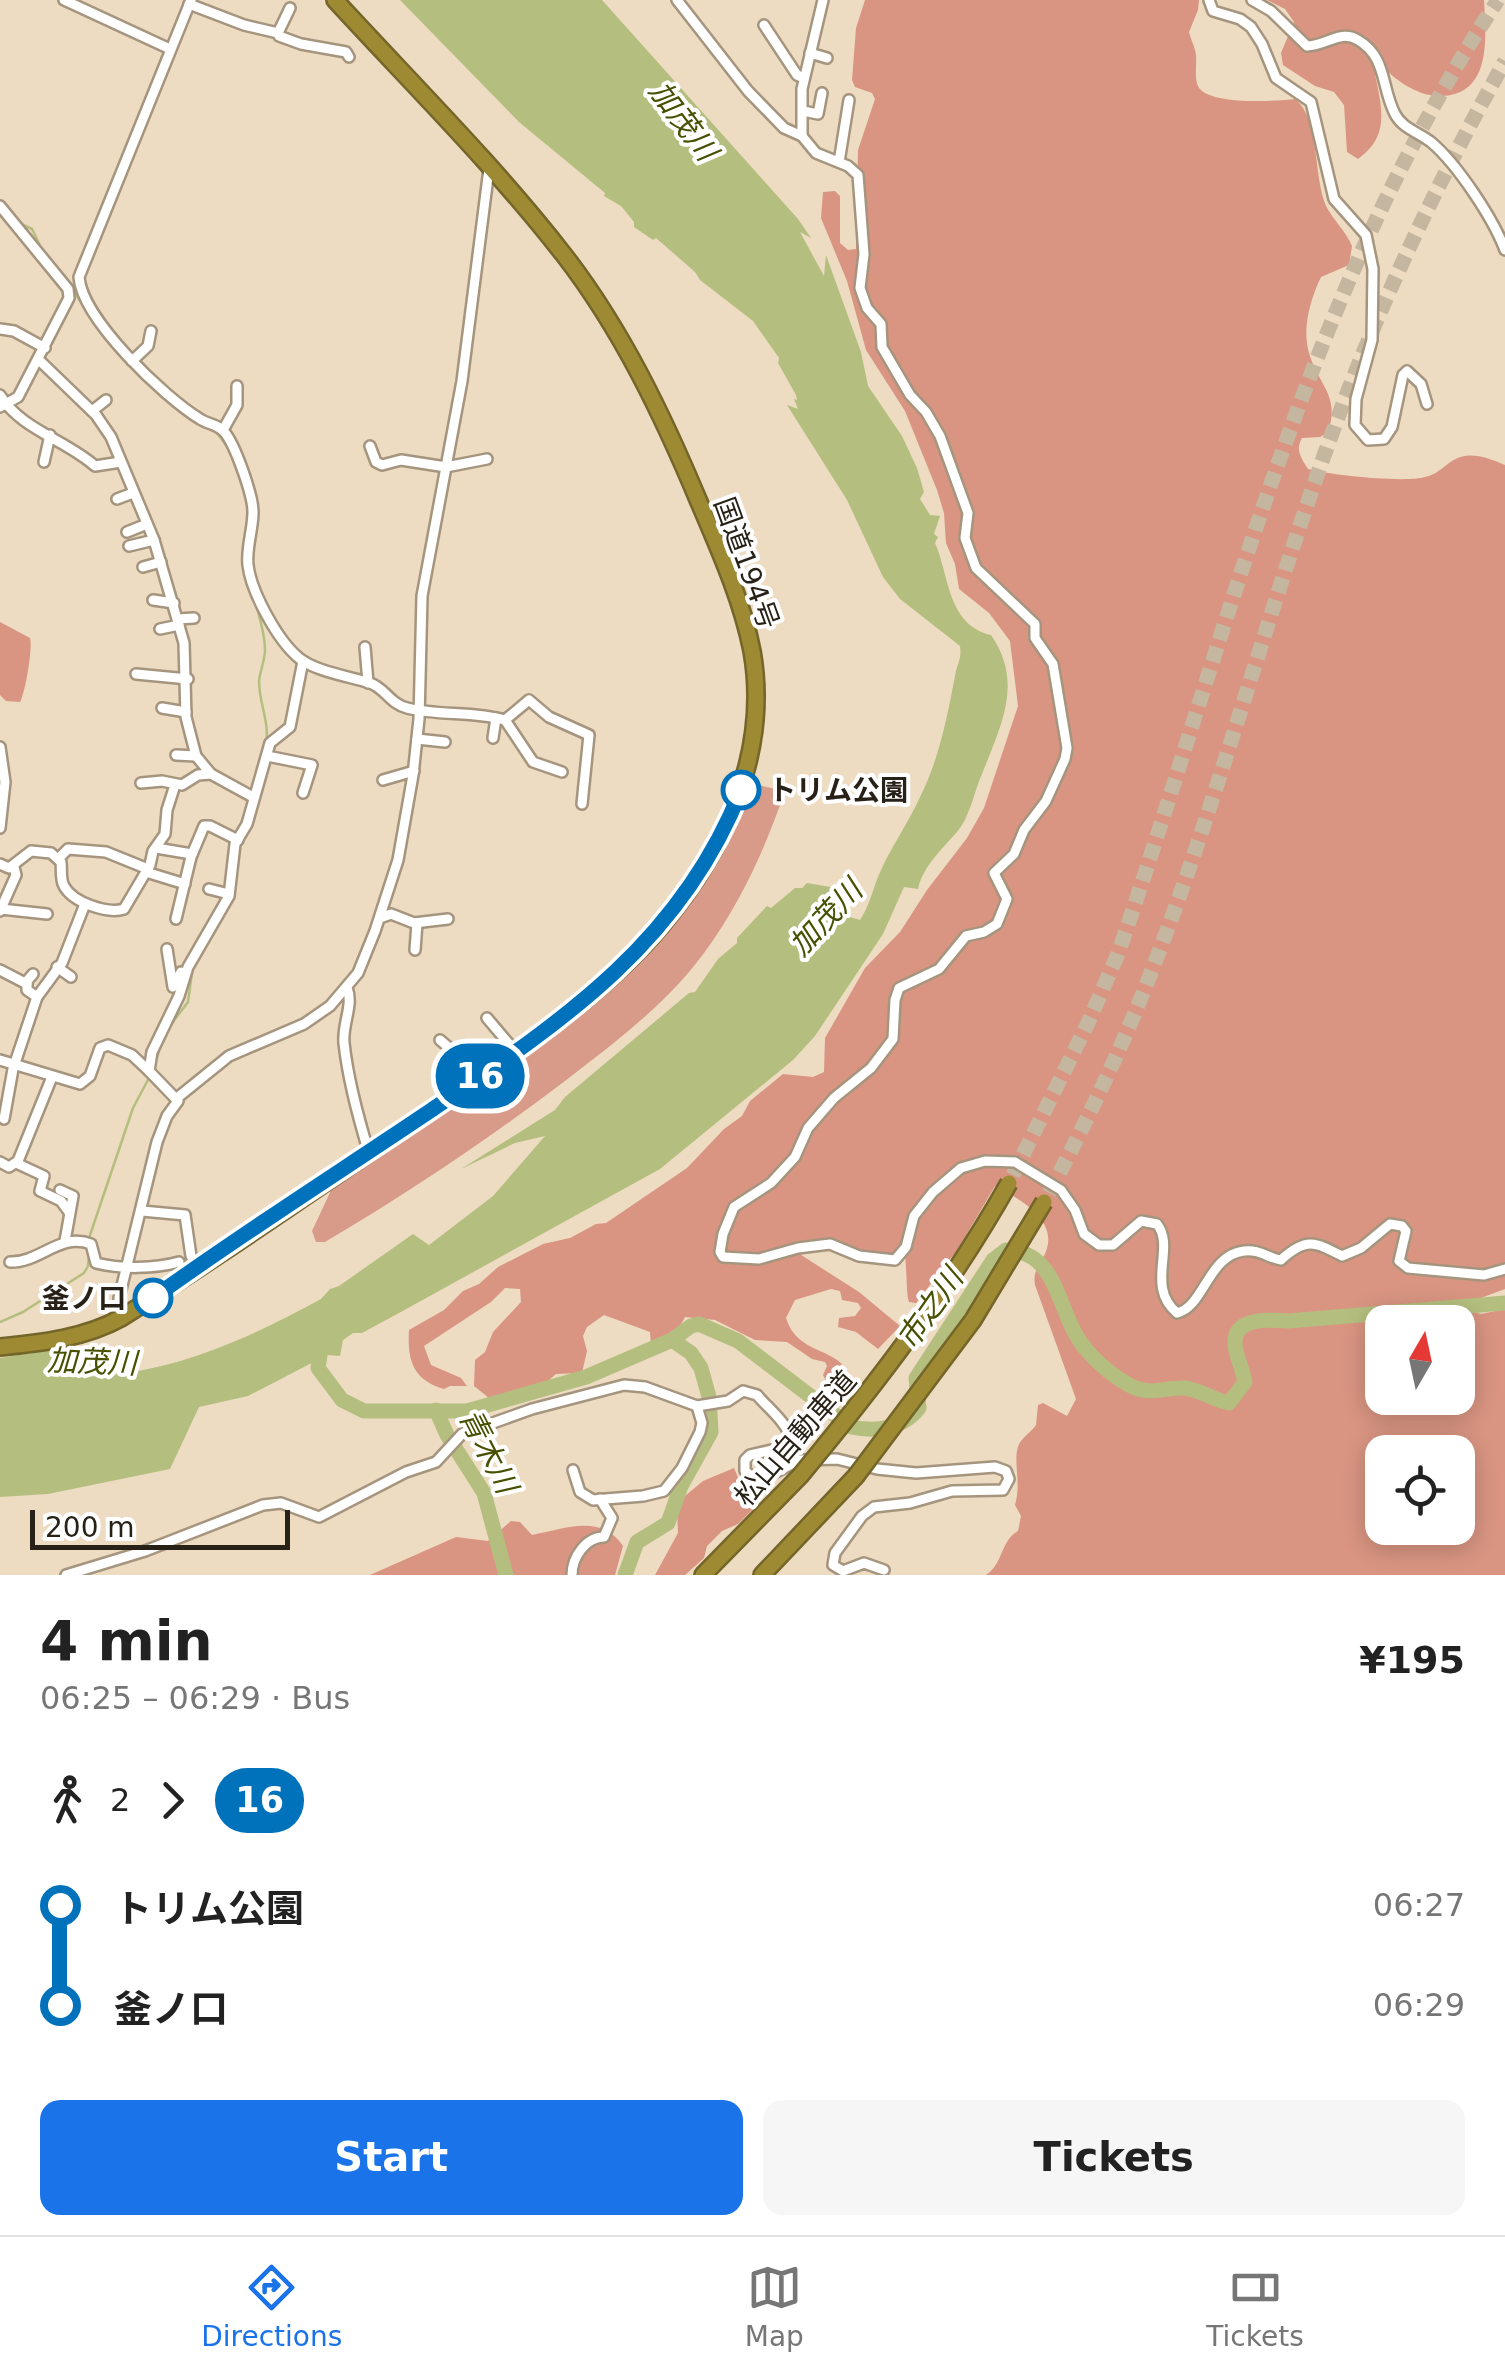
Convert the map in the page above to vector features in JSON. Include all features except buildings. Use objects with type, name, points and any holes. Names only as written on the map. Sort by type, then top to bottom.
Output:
[{"type":"highway","name":"国道194号","points":[[0,1347],[71,1337],[102,1329],[122,1318],[478,1078],[608,980],[661,926],[723,836],[741,790],[753,732],[752,650],[718,546],[656,404],[601,309],[564,256],[335,0]]},
{"type":"highway","name":"松山自動車道","points":[[703,1575],[800,1476],[862,1402],[978,1238],[1011,1179]]},
{"type":"highway","points":[[768,1570],[856,1476],[973,1320],[1047,1198]]},
{"type":"street","points":[[64,0],[170,49]]},
{"type":"street","points":[[677,0],[748,90],[784,128],[802,136],[816,153],[854,171],[860,182],[864,254],[860,288],[866,308],[881,324],[882,347],[900,380],[940,436],[968,513],[964,530],[970,558],[1035,624],[1035,638],[1053,664],[1066,748],[1046,801],[1024,830],[1014,854],[994,874],[1007,898],[997,924],[966,936],[939,969],[899,988],[896,1024],[888,1047],[808,1128],[795,1157],[771,1183],[734,1208],[720,1245],[723,1257],[758,1259],[830,1244],[859,1256],[895,1260],[906,1248],[914,1216],[948,1177],[973,1163],[1006,1160],[1023,1166],[1060,1190],[1075,1210],[1084,1234],[1099,1245],[1113,1244],[1141,1221],[1157,1224],[1164,1238],[1159,1272],[1168,1304],[1176,1313],[1189,1307],[1215,1269],[1233,1253],[1256,1251],[1281,1260],[1293,1248],[1323,1244],[1342,1256],[1360,1248],[1390,1224],[1406,1231],[1399,1261],[1408,1268],[1484,1275],[1505,1270]]},
{"type":"street","points":[[802,136],[804,78],[823,0]]},
{"type":"street","points":[[1209,0],[1213,11],[1240,19],[1251,27],[1276,78],[1311,102],[1334,200],[1366,234],[1375,309],[1354,425],[1368,440],[1384,439],[1392,427],[1407,371],[1421,384],[1427,404]]},
{"type":"street","points":[[1252,0],[1271,10],[1307,46],[1343,35],[1352,36],[1372,50],[1380,63],[1397,119],[1430,141],[1444,156],[1482,206],[1505,250]]},
{"type":"street","points":[[121,462],[95,466],[17,418],[2,402],[18,397],[46,348],[86,260],[190,2],[244,26],[350,56]]},
{"type":"street","points":[[278,33],[290,8]]},
{"type":"street","points":[[778,24],[766,28],[797,75],[804,78]]},
{"type":"street","points":[[810,53],[827,58]]},
{"type":"street","points":[[804,111],[818,114],[822,93]]},
{"type":"street","points":[[839,162],[848,100]]},
{"type":"street","points":[[122,1318],[119,1298],[158,1142],[177,1098],[228,1056],[312,1020],[347,988],[365,960],[380,918],[400,847],[414,771],[422,596],[462,382],[489,169]]},
{"type":"street","points":[[0,206],[74,287],[148,378],[202,421],[223,430],[252,506],[250,576],[268,615],[303,661],[348,679],[368,682],[394,703],[419,711],[500,719],[533,762],[562,772]]},
{"type":"street","points":[[0,329],[14,331],[46,348]]},
{"type":"street","points":[[132,361],[148,346],[151,331]]},
{"type":"street","points":[[39,360],[92,411],[111,437],[154,540],[179,622],[188,679],[186,712],[196,756],[211,774],[253,797]]},
{"type":"street","points":[[223,430],[237,405],[237,386]]},
{"type":"street","points":[[92,411],[106,400]]},
{"type":"street","points":[[44,462],[50,435]]},
{"type":"street","points":[[370,446],[378,464],[400,460],[446,467],[488,458]]},
{"type":"street","points":[[117,499],[133,493]]},
{"type":"street","points":[[127,532],[147,524]]},
{"type":"street","points":[[129,546],[154,540]]},
{"type":"street","points":[[142,567],[161,562]]},
{"type":"street","points":[[153,600],[174,603]]},
{"type":"street","points":[[160,629],[194,618]]},
{"type":"street","points":[[365,647],[368,682]]},
{"type":"street","points":[[149,1070],[152,1052],[179,996],[188,967],[229,894],[238,840],[247,824],[270,744],[290,727],[303,661]]},
{"type":"street","points":[[136,674],[188,679]]},
{"type":"street","points":[[493,738],[500,719],[529,700],[549,717],[589,735],[582,804]]},
{"type":"street","points":[[162,708],[186,712]]},
{"type":"street","points":[[417,739],[445,742]]},
{"type":"street","points":[[0,747],[5,782],[0,828]]},
{"type":"street","points":[[176,756],[196,756]]},
{"type":"street","points":[[267,756],[312,764],[303,793]]},
{"type":"street","points":[[383,780],[414,771]]},
{"type":"street","points":[[141,782],[157,778],[175,785],[211,774]]},
{"type":"street","points":[[14,867],[24,855],[45,851],[58,859],[64,887],[85,904],[118,912],[147,870],[165,834],[166,814],[175,785]]},
{"type":"street","points":[[210,814],[210,826]]},
{"type":"street","points":[[176,919],[192,854],[204,826],[238,840]]},
{"type":"street","points":[[156,848],[192,854]]},
{"type":"street","points":[[58,859],[68,849],[106,852],[184,884]]},
{"type":"street","points":[[0,864],[14,867]]},
{"type":"street","points":[[14,867],[16,875],[0,910],[47,914]]},
{"type":"street","points":[[209,888],[229,894]]},
{"type":"street","points":[[4,1118],[14,1064],[36,997],[62,964],[85,904]]},
{"type":"street","points":[[380,918],[391,914],[417,923],[448,920]]},
{"type":"street","points":[[415,950],[417,923]]},
{"type":"street","points":[[167,949],[173,987],[181,971],[188,967]]},
{"type":"street","points":[[57,967],[71,977]]},
{"type":"street","points":[[0,970],[26,984],[29,994],[36,997]]},
{"type":"street","points":[[26,984],[33,974]]},
{"type":"street","points":[[347,988],[350,1002],[343,1038],[347,1072],[369,1153]]},
{"type":"street","points":[[487,1018],[515,1050]]},
{"type":"street","points":[[440,1040],[478,1078]]},
{"type":"street","points":[[0,1060],[83,1083],[90,1076],[100,1048],[108,1045],[132,1055],[177,1098]]},
{"type":"street","points":[[0,1162],[9,1167],[16,1164],[52,1077]]},
{"type":"street","points":[[16,1164],[44,1176],[40,1191],[61,1201],[70,1212]]},
{"type":"street","points":[[60,1190],[74,1196],[66,1241]]},
{"type":"street","points":[[142,1211],[185,1215],[196,1266]]},
{"type":"street","points":[[10,1262],[25,1261],[66,1241],[86,1240],[91,1244],[96,1264],[158,1266],[179,1262]]},
{"type":"street","points":[[66,1575],[145,1551],[263,1505],[282,1503],[310,1516],[328,1514],[406,1472],[436,1462],[462,1434],[532,1409],[633,1385],[700,1406],[752,1391],[787,1427],[791,1438],[785,1447],[750,1455],[745,1460],[745,1470],[754,1478],[800,1460],[825,1459],[916,1474],[995,1467],[1006,1471],[1004,1490],[952,1491],[868,1510],[836,1553],[833,1566],[843,1571],[864,1563],[884,1570]]},
{"type":"street","points":[[573,1470],[580,1492],[592,1500],[664,1491],[700,1432],[700,1406]]},
{"type":"street","points":[[572,1575],[572,1566],[585,1542],[604,1536],[612,1518],[600,1499]]},
{"type":"shaded area","points":[[865,0],[1199,0],[1189,32],[1196,55],[1198,86],[1215,97],[1228,99],[1295,99],[1309,120],[1326,206],[1352,246],[1349,265],[1321,277],[1308,316],[1307,346],[1332,409],[1328,432],[1320,437],[1302,438],[1300,442],[1300,454],[1308,469],[1349,476],[1415,479],[1436,473],[1465,456],[1505,465],[1505,1289],[1470,1305],[1365,1305],[1365,1415],[1475,1415],[1475,1312],[1505,1309],[1505,1575],[986,1575],[1018,1531],[1021,1516],[1015,1505],[1017,1450],[1036,1425],[1038,1405],[1043,1403],[1067,1416],[1076,1399],[1035,1285],[1036,1270],[1047,1248],[1046,1227],[1032,1210],[995,1186],[958,1249],[916,1303],[909,1302],[905,1256],[901,1254],[877,1256],[837,1244],[799,1246],[798,1253],[859,1292],[900,1326],[878,1349],[856,1332],[838,1327],[839,1318],[855,1316],[861,1308],[858,1303],[842,1300],[840,1291],[831,1289],[795,1300],[786,1318],[791,1330],[841,1363],[846,1370],[841,1385],[826,1381],[825,1362],[812,1359],[787,1342],[755,1340],[715,1320],[685,1317],[671,1335],[651,1346],[650,1332],[604,1315],[587,1327],[583,1336],[587,1351],[582,1373],[556,1374],[542,1386],[489,1398],[474,1386],[475,1360],[485,1352],[493,1332],[521,1302],[520,1289],[505,1288],[491,1302],[424,1346],[431,1365],[461,1378],[467,1386],[444,1389],[414,1368],[409,1330],[444,1310],[463,1291],[543,1244],[606,1223],[687,1168],[742,1116],[750,1101],[783,1074],[813,1077],[824,1072],[825,1038],[865,968],[900,932],[984,808],[1018,706],[1010,641],[989,613],[959,589],[937,490],[905,411],[866,350],[847,281],[821,218],[823,192],[835,191],[840,196],[840,243],[848,250],[856,249],[858,150],[875,99],[872,93],[855,87],[852,80],[856,28]]},
{"type":"shaded area","points":[[1267,0],[1484,0],[1485,46],[1478,75],[1458,93],[1442,96],[1412,89],[1386,70],[1375,74],[1381,110],[1379,131],[1358,159],[1347,152],[1344,105],[1334,92],[1315,86],[1283,65],[1281,53],[1294,22],[1285,9]]},
{"type":"shaded area","points":[[0,622],[30,638],[20,702],[6,701],[0,695]]},
{"type":"shaded area","points":[[758,785],[785,791],[769,834],[729,915],[674,989],[621,1037],[506,1124],[356,1223],[325,1242],[316,1242],[312,1231],[334,1184],[461,1098],[642,961],[706,879],[731,838],[750,792]]},
{"type":"shaded area","points":[[734,1468],[739,1480],[756,1492],[758,1504],[738,1524],[722,1531],[707,1546],[704,1558],[685,1575],[655,1575],[678,1533],[677,1511],[685,1496],[703,1481]]},
{"type":"shaded area","points":[[511,1521],[520,1522],[532,1535],[581,1526],[604,1530],[623,1546],[615,1575],[370,1575],[456,1537],[488,1541]]},
{"type":"water","name":"加茂川","points":[[400,0],[602,0],[798,219],[811,238],[800,232],[824,276],[826,255],[861,352],[868,386],[902,436],[917,468],[924,492],[920,499],[930,515],[940,516],[935,543],[958,610],[966,621],[991,635],[1001,653],[1008,687],[1002,721],[961,826],[929,865],[918,889],[904,887],[883,934],[815,1036],[793,1060],[660,1169],[362,1333],[353,1333],[343,1340],[340,1356],[327,1355],[248,1396],[199,1407],[170,1469],[48,1494],[0,1497],[0,1358],[70,1347],[59,1357],[72,1365],[73,1369],[64,1373],[68,1377],[103,1376],[168,1364],[261,1330],[321,1299],[413,1234],[429,1245],[493,1196],[545,1136],[515,1143],[461,1169],[555,1110],[565,1097],[695,992],[718,959],[737,943],[737,938],[767,906],[771,908],[807,883],[842,889],[847,883],[855,883],[846,894],[850,917],[860,920],[928,780],[942,736],[960,646],[900,599],[883,577],[847,500],[787,405],[798,409],[796,395],[779,358],[753,321],[700,280],[656,238],[653,240],[634,227],[621,206],[604,196],[519,122]]},
{"type":"waterway","points":[[0,214],[9,221]]},
{"type":"waterway","points":[[17,222],[32,229],[45,256]]},
{"type":"waterway","points":[[61,273],[99,328]]},
{"type":"waterway","points":[[137,371],[156,390]]},
{"type":"waterway","points":[[215,431],[233,458],[245,491],[248,518],[243,560]]},
{"type":"waterway","points":[[253,596],[265,644],[259,681],[266,743]]},
{"type":"waterway","points":[[239,829],[250,799]]},
{"type":"waterway","points":[[216,909],[224,894]]},
{"type":"waterway","points":[[197,944],[207,925]]},
{"type":"waterway","points":[[169,1027],[188,1002],[193,966]]},
{"type":"waterway","points":[[155,1064],[163,1038]]},
{"type":"waterway","points":[[88,1241],[133,1108],[150,1076]]},
{"type":"waterway","name":"市之川","points":[[322,1342],[318,1368],[342,1400],[364,1411],[467,1411],[586,1377],[672,1340],[699,1324],[738,1341],[851,1427],[870,1429],[897,1425],[919,1408],[916,1378],[993,1260],[1006,1250],[1022,1252],[1043,1267],[1080,1341],[1115,1376],[1138,1389],[1185,1388],[1229,1403],[1245,1382],[1235,1343],[1236,1334],[1247,1324],[1505,1303]]},
{"type":"waterway","points":[[0,1322],[84,1273],[89,1254]]},
{"type":"waterway","points":[[625,1575],[637,1542],[668,1523],[681,1486],[711,1432],[709,1397],[701,1368],[691,1353],[672,1340]]},
{"type":"waterway","name":"青木川","points":[[436,1410],[484,1493],[506,1575]]},
{"type":"tunnel","points":[[1013,1175],[1118,954],[1237,586],[1323,343],[1374,225],[1431,110],[1498,0]]},
{"type":"tunnel","points":[[1049,1193],[1105,1081],[1180,896],[1294,544],[1360,360],[1418,230],[1505,61]]},
{"type":"bus line","name":"16","points":[[153,1298],[456,1093],[608,980],[647,942],[686,893],[723,836],[741,790]]},
{"type":"place","name":"トリム公園","points":[[741,790]]},
{"type":"place","name":"釜ノ口","points":[[153,1298]]}]
